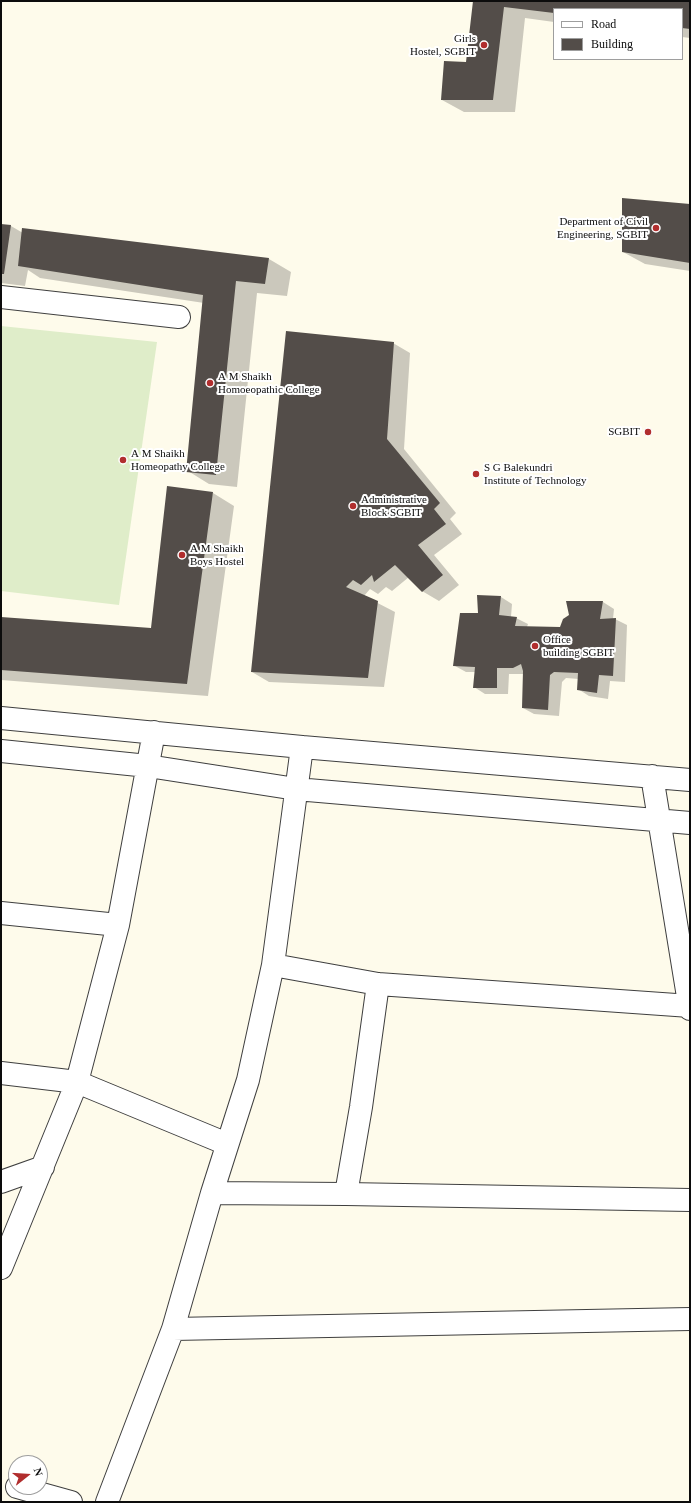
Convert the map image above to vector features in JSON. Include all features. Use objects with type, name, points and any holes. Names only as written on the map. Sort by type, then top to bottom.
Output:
[{"type":"street","points":[[1,296],[179,317]]},
{"type":"street","points":[[1,718],[302,747],[690,780]]},
{"type":"street","points":[[1,1268],[77,1082],[118,925],[154,732]]},
{"type":"street","points":[[107,1502],[173,1329],[212,1193],[248,1080],[273,965],[302,747]]},
{"type":"street","points":[[1,751],[148,766],[296,789],[660,822],[690,823]]},
{"type":"street","points":[[652,776],[690,1009]]},
{"type":"street","points":[[1,913],[118,925]]},
{"type":"street","points":[[273,965],[378,984],[690,1006]]},
{"type":"street","points":[[346,1194],[361,1107],[378,984]]},
{"type":"street","points":[[1,1072],[77,1082],[227,1144]]},
{"type":"street","points":[[1,1182],[43,1167]]},
{"type":"street","points":[[212,1193],[690,1200]]},
{"type":"street","points":[[173,1329],[690,1320]]},
{"type":"street","points":[[45,1495],[71,1502]]},
{"type":"green space","points":[[1,326],[157,342],[119,605],[1,591]]},
{"type":"building","name":"Girls Hostel, SGBIT","points":[[473,1],[690,1],[690,29],[683,28],[683,8],[553,8],[553,13],[504,7],[493,100],[441,100],[444,61],[466,62]]},
{"type":"building","name":"Department of Civil Engineering, SGBIT","points":[[622,198],[690,204],[690,263],[622,252]]},
{"type":"building","points":[[1,224],[11,225],[4,274],[1,274]]},
{"type":"building","name":"A M Shaikh Homoeopathic College","points":[[22,228],[269,258],[265,284],[236,281],[216,475],[186,472],[203,295],[18,266]]},
{"type":"building","name":"Administrative Block SGBIT","points":[[286,331],[394,342],[387,439],[440,503],[434,509],[446,524],[418,545],[443,575],[422,592],[395,565],[374,582],[372,575],[361,585],[353,580],[346,587],[378,601],[368,678],[251,672]]},
{"type":"building","name":"A M Shaikh Boys Hostel","points":[[167,486],[213,492],[187,684],[1,670],[1,617],[151,628]]},
{"type":"building","name":"Office building SGBIT","points":[[477,595],[501,596],[499,615],[517,617],[515,626],[560,627],[563,619],[569,615],[566,601],[603,601],[600,619],[616,618],[613,676],[599,675],[597,693],[577,690],[578,673],[554,672],[550,675],[548,710],[522,708],[523,671],[521,664],[513,668],[497,668],[497,688],[473,688],[475,667],[453,666],[460,613],[478,613]]},
{"type":"place","name":"Girls Hostel, SGBIT","points":[[484,45]]},
{"type":"place","name":"Department of Civil Engineering, SGBIT","points":[[656,228]]},
{"type":"place","name":"A M Shaikh Homoeopathic College","points":[[210,383]]},
{"type":"place","name":"SGBIT","points":[[648,432]]},
{"type":"place","name":"A M Shaikh Homeopathy College","points":[[123,460]]},
{"type":"place","name":"S G Balekundri Institute of Technology","points":[[476,474]]},
{"type":"place","name":"Administrative Block SGBIT","points":[[353,506]]},
{"type":"place","name":"A M Shaikh Boys Hostel","points":[[182,555]]},
{"type":"place","name":"Office building SGBIT","points":[[535,646]]}]
